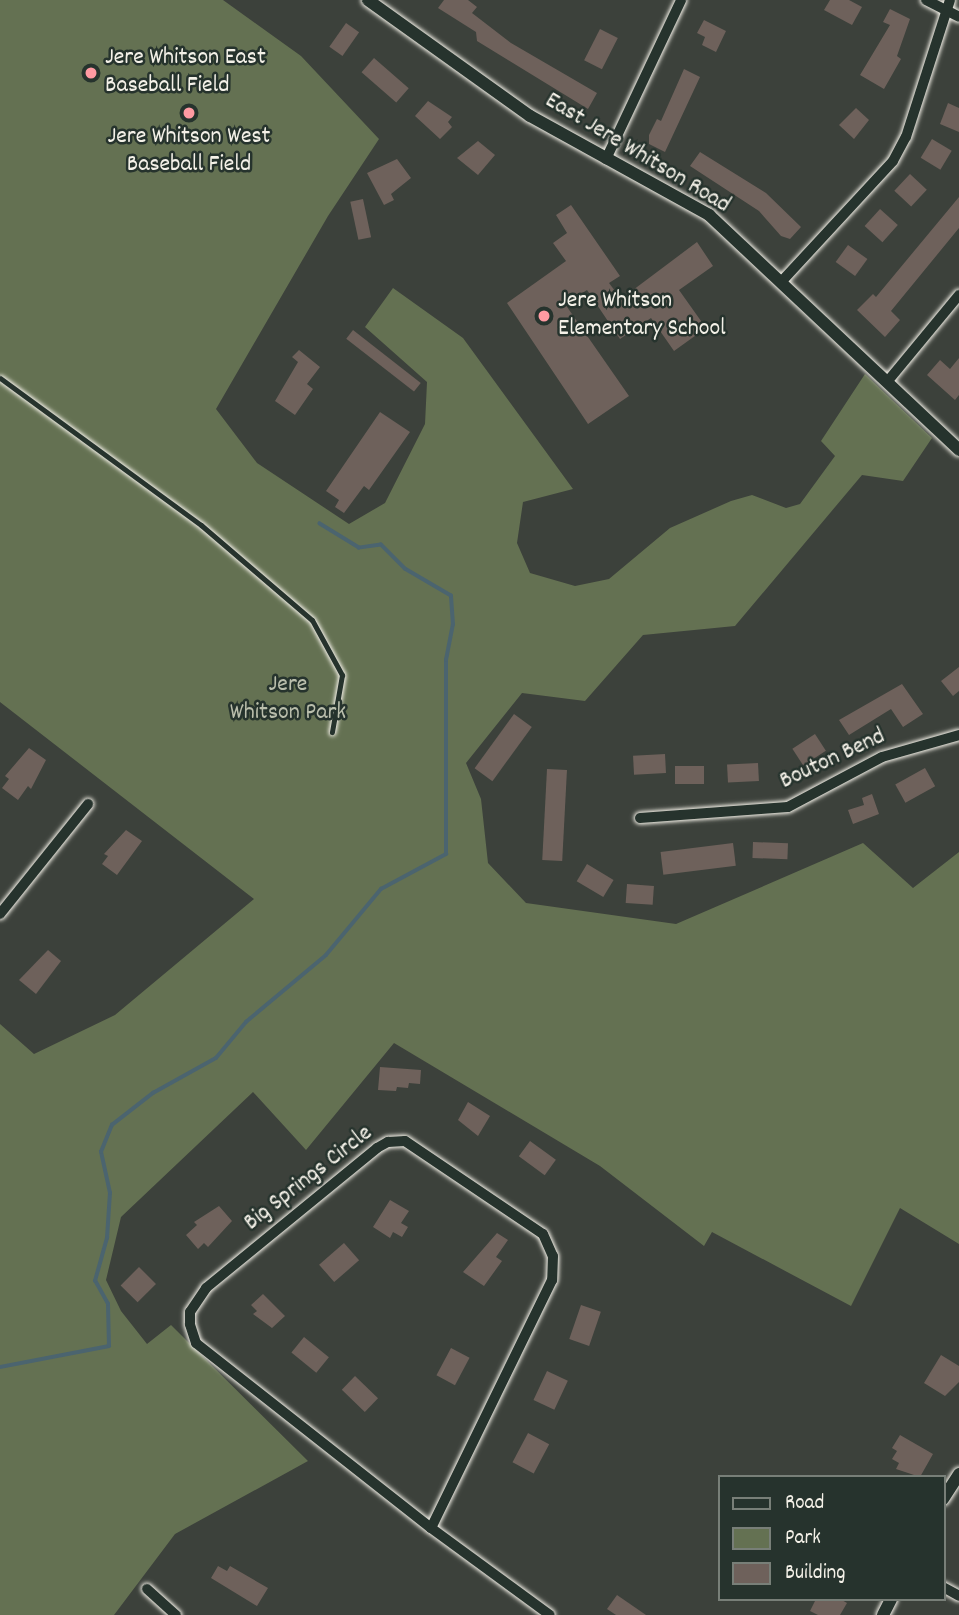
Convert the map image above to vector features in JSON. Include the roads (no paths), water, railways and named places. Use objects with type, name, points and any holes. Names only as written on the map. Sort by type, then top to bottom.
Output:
[{"type":"street","name":"East Jere Whitson Road","points":[[368,0],[530,116],[709,215],[959,450]]},
{"type":"street","points":[[606,159],[681,0]]},
{"type":"street","points":[[926,0],[949,5],[959,17]]},
{"type":"street","points":[[782,281],[893,161],[906,137],[949,5]]},
{"type":"street","points":[[887,382],[959,295]]},
{"type":"street","name":"Bouton Bend","points":[[640,818],[788,807],[882,757],[959,735]]},
{"type":"street","points":[[0,914],[88,804]]},
{"type":"street","name":"Big Springs Circle","points":[[431,1528],[552,1280],[553,1256],[543,1234],[447,1166],[405,1141],[388,1142],[206,1287],[190,1312],[190,1324],[196,1343],[431,1528],[550,1615]]},
{"type":"street","points":[[945,1496],[959,1474]]},
{"type":"street","points":[[147,1589],[176,1615]]},
{"type":"lane","points":[[0,378],[201,525],[312,620],[342,675],[332,732]]},
{"type":"waterway","points":[[0,1367],[109,1346],[108,1304],[95,1281],[107,1238],[110,1193],[101,1152],[112,1125],[153,1093],[216,1058],[246,1022],[326,955],[381,889],[446,854],[446,660],[453,625],[451,596],[405,569],[381,545],[359,548],[320,524]]},
{"type":"place","name":"Jere Whitson East Baseball Field","points":[[91,73]]},
{"type":"place","name":"Jere Whitson West Baseball Field","points":[[189,113]]},
{"type":"place","name":"Jere Whitson Elementary School","points":[[544,316]]},
{"type":"park label","name":"Jere Whitson Park","points":[[288,700]]}]
